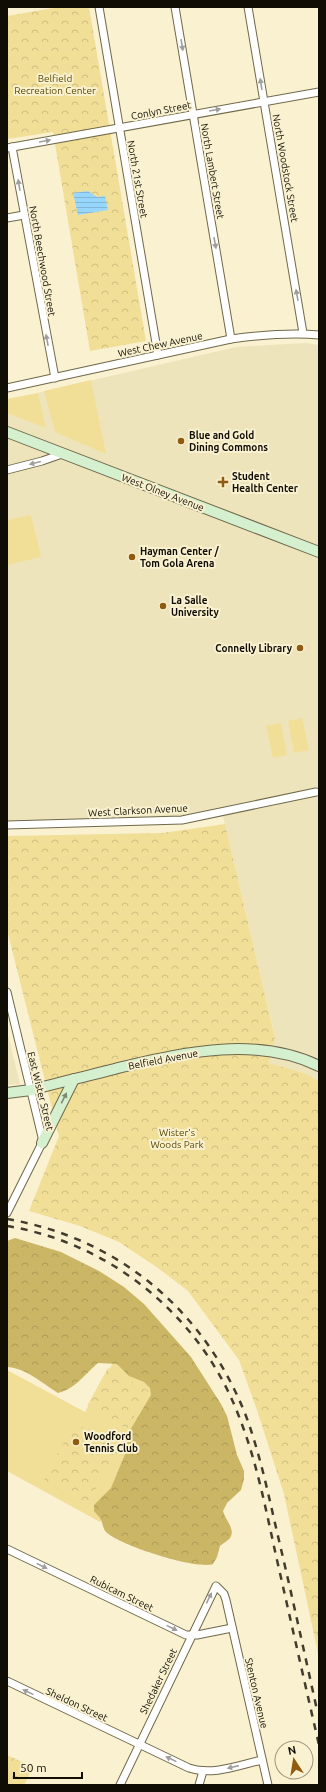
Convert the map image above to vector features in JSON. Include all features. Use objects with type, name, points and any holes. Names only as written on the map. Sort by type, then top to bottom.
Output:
[{"type":"street","name":"North 21st Street","points":[[99,7],[158,355]]},
{"type":"street","name":"North Lambert Street","points":[[175,7],[231,339]]},
{"type":"street","name":"North Woodstock Street","points":[[248,7],[304,333]]},
{"type":"street","name":"Conlyn Street","points":[[10,147],[319,92]]},
{"type":"street","name":"North Beechwood Street","points":[[10,147],[55,378]]},
{"type":"street","points":[[7,218],[24,215]]},
{"type":"street","name":"West Chew Avenue","points":[[7,388],[231,339],[265,334],[304,333],[319,335]]},
{"type":"street","name":"West Olney Avenue","points":[[7,432],[319,552]]},
{"type":"street","points":[[7,470],[62,454]]},
{"type":"street","name":"West Clarkson Avenue","points":[[7,825],[182,820],[316,792]]},
{"type":"street","name":"East Wister Street","points":[[7,992],[41,1132],[42,1143],[7,1212]]},
{"type":"street","name":"Belfield Avenue","points":[[7,1093],[31,1090],[171,1057],[227,1049],[273,1052],[302,1059],[319,1066]]},
{"type":"street","points":[[42,1143],[74,1079]]},
{"type":"street","name":"Rubicam Street","points":[[7,1549],[191,1636]]},
{"type":"street","name":"Shedaker Street","points":[[120,1785],[216,1586]]},
{"type":"street","name":"Stenton Avenue","points":[[216,1586],[224,1594],[268,1785]]},
{"type":"street","points":[[191,1636],[232,1628]]},
{"type":"street","name":"Sheldon Street","points":[[7,1681],[189,1768],[203,1771]]},
{"type":"street","points":[[199,1785],[203,1771],[218,1770],[262,1760]]},
{"type":"shaded area","name":"La Salle University","points":[[305,343],[319,345],[319,1081],[304,1073],[269,1064],[275,1037],[222,812],[185,819],[7,821],[7,400],[236,347]]},
{"type":"shaded area","points":[[7,1031],[20,1084],[7,1085]]},
{"type":"green space","name":"Belfield Recreation Center","points":[[59,7],[89,7],[146,341],[90,351],[53,132],[7,139],[7,16]]},
{"type":"green space","points":[[91,380],[106,454],[55,432],[44,391]]},
{"type":"green space","points":[[38,393],[46,428],[7,413],[7,399]]},
{"type":"green space","points":[[31,515],[41,557],[7,565],[7,520]]},
{"type":"green space","points":[[302,718],[309,750],[294,753],[288,721]]},
{"type":"green space","points":[[281,723],[287,755],[273,758],[266,726]]},
{"type":"green space","name":"Wister's Woods Park","points":[[225,824],[275,1038],[269,1063],[304,1073],[319,1081],[319,1658],[284,1494],[239,1360],[188,1291],[158,1268],[119,1242],[80,1226],[29,1211],[59,1136],[7,930],[7,836],[162,833]]},
{"type":"green space","points":[[15,1238],[61,1252],[99,1271],[124,1287],[144,1304],[191,1357],[221,1404],[227,1416],[237,1455],[244,1471],[244,1479],[241,1490],[227,1503],[223,1511],[231,1528],[232,1535],[220,1546],[213,1564],[204,1565],[191,1563],[158,1555],[126,1543],[105,1531],[100,1519],[94,1511],[94,1505],[111,1488],[126,1452],[129,1432],[151,1395],[150,1388],[144,1382],[129,1376],[117,1364],[98,1363],[75,1385],[58,1393],[27,1373],[7,1367],[7,1241]]},
{"type":"green space","name":"Woodford Tennis Club","points":[[114,1361],[172,1393],[100,1522],[7,1471],[7,1370],[85,1412]]},
{"type":"green space","points":[[108,1368],[149,1391],[127,1429],[87,1406]]},
{"type":"green space","points":[[77,1424],[117,1447],[118,1452],[88,1502],[82,1504],[45,1481],[44,1477],[74,1425]]},
{"type":"green space","points":[[7,1755],[33,1767],[24,1785],[7,1785]]},
{"type":"water","points":[[88,191],[97,197],[105,196],[108,210],[78,215],[73,193]]},
{"type":"railway","points":[[7,1219],[48,1229],[86,1243],[121,1262],[153,1285],[182,1313],[207,1344],[229,1378],[246,1416],[263,1474],[317,1710]]},
{"type":"railway","points":[[7,1226],[45,1235],[82,1249],[116,1267],[147,1290],[176,1316],[200,1346],[221,1378],[238,1414],[256,1468],[319,1745]]},
{"type":"place","name":"Blue and Gold Dining Commons","points":[[181,441]]},
{"type":"place","name":"Student Health Center","points":[[223,482]]},
{"type":"place","name":"Hayman Center / Tom Gola Arena","points":[[132,557]]},
{"type":"place","name":"La Salle University","points":[[163,606]]},
{"type":"place","name":"Connelly Library","points":[[300,648]]},
{"type":"place","name":"Woodford Tennis Club","points":[[76,1442]]}]
